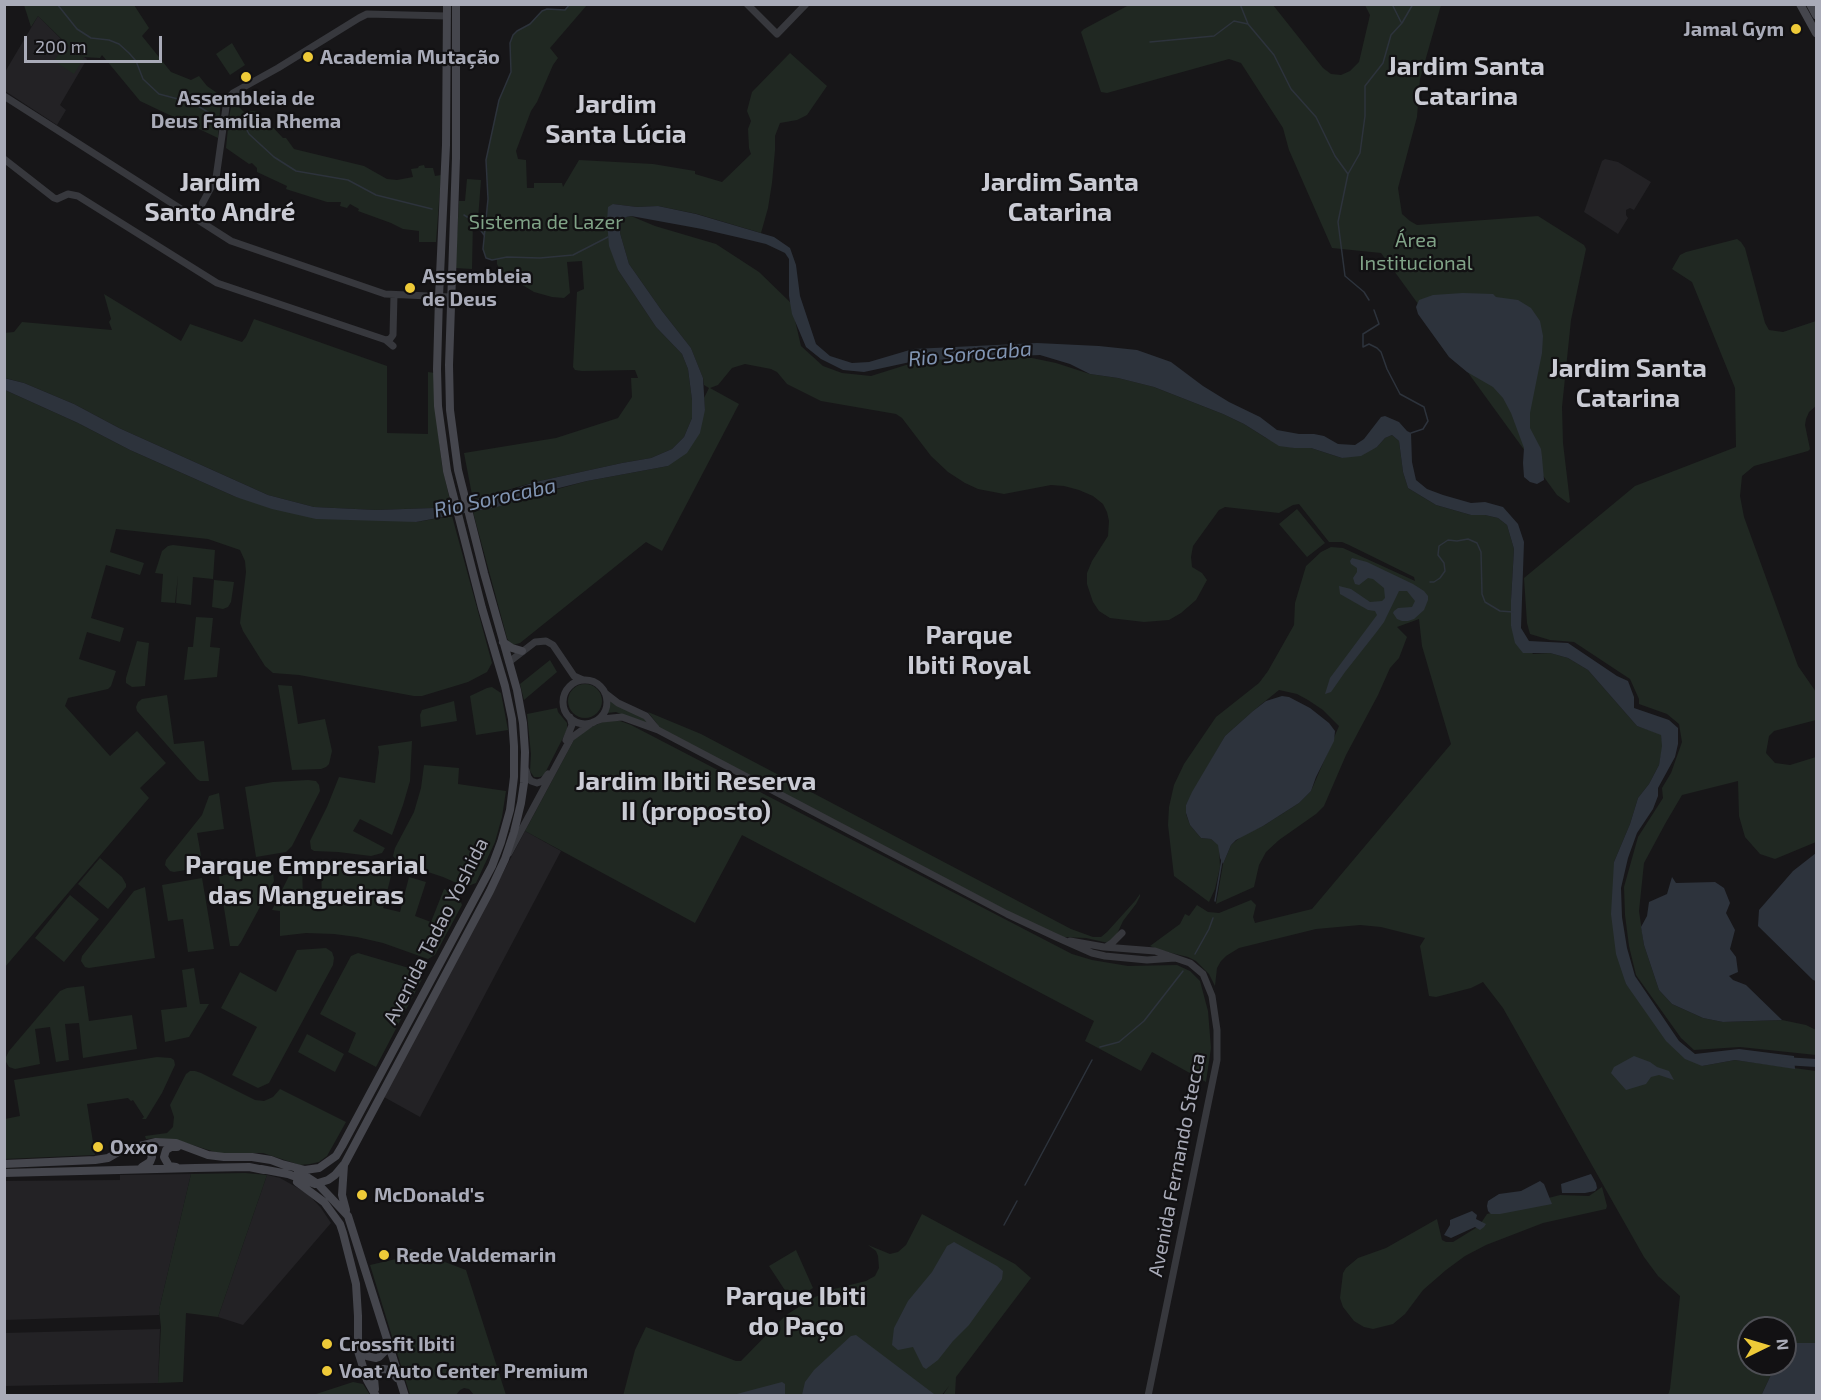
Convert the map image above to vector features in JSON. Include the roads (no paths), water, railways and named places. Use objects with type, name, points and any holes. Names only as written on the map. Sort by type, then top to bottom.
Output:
[{"type":"main road","name":"Avenida Tadao Yoshida","points":[[282,1164],[300,1169],[313,1169],[336,1156],[492,866],[510,810],[514,777],[512,719],[447,471],[439,416],[437,369],[446,154],[447,4]]},
{"type":"main road","name":"Avenida Tadao Yoshida","points":[[318,1184],[335,1175],[345,1163],[490,891],[505,859],[521,803],[524,765],[523,723],[517,690],[458,470],[450,413],[449,364],[456,151],[456,4]]},
{"type":"main road","points":[[1800,4],[1816,33]]},
{"type":"main road","points":[[1810,4],[1816,15]]},
{"type":"main road","points":[[446,154],[456,151]]},
{"type":"main road","points":[[503,642],[522,651]]},
{"type":"main road","points":[[500,670],[509,662]]},
{"type":"main road","points":[[4,1164],[95,1160],[156,1142],[176,1143],[196,1151]]},
{"type":"main road","points":[[135,1169],[147,1166],[152,1156],[148,1148],[137,1146]]},
{"type":"main road","points":[[182,1168],[170,1166],[166,1162],[164,1157],[166,1150],[179,1147],[224,1157],[252,1157],[282,1164],[310,1177],[347,1214]]},
{"type":"main road","name":"Avenida Tadao Yoshida","points":[[345,1163],[342,1195],[380,1318]]},
{"type":"main road","points":[[4,1173],[249,1167],[276,1170],[310,1184],[318,1184]]},
{"type":"main road","points":[[261,1169],[285,1176],[309,1190],[324,1202],[340,1224],[356,1284],[358,1341],[362,1364],[376,1395]]},
{"type":"main road","points":[[358,1341],[367,1356],[376,1358],[382,1354],[386,1346],[380,1318]]},
{"type":"main road","points":[[380,1318],[405,1395]]},
{"type":"main road","points":[[376,1395],[374,1378],[379,1370],[390,1371],[400,1381]]},
{"type":"street","points":[[749,6],[777,34],[806,4]]},
{"type":"street","points":[[195,217],[216,178],[227,100],[233,93],[367,14],[447,16]]},
{"type":"street","points":[[4,96],[231,241],[385,294],[451,297]]},
{"type":"street","points":[[4,159],[54,198],[74,194],[78,196],[217,283],[386,340],[393,346]]},
{"type":"street","points":[[386,340],[393,335],[394,295]]},
{"type":"street","points":[[509,662],[535,642],[546,641],[553,645],[574,676],[594,682],[618,704],[646,716],[658,730]]},
{"type":"street","points":[[524,765],[531,781],[537,783],[545,779],[571,730],[570,717],[564,707],[564,694],[571,684],[583,680]]},
{"type":"street","points":[[505,859],[571,738],[600,717],[606,706],[603,690]]},
{"type":"street","points":[[570,717],[581,723],[622,717],[658,730],[996,908],[1092,953],[1147,960],[1175,958]]},
{"type":"street","points":[[1056,938],[1104,947],[1122,933]]},
{"type":"street","name":"Avenida Fernando Stecca","points":[[1104,947],[1147,947],[1190,963],[1203,974],[1212,996],[1217,1030],[1217,1060],[1148,1395]]},
{"type":"water","name":"Rio Sorocaba","points":[[613,204],[637,207],[658,206],[696,214],[774,237],[790,248],[796,265],[800,296],[816,344],[830,356],[852,363],[869,362],[913,349],[1037,343],[1137,350],[1171,362],[1203,386],[1260,417],[1277,430],[1314,434],[1324,436],[1338,444],[1355,445],[1364,439],[1381,417],[1385,416],[1399,422],[1411,433],[1412,462],[1416,480],[1427,489],[1443,495],[1471,503],[1485,502],[1503,507],[1518,524],[1524,542],[1521,628],[1529,641],[1568,643],[1628,681],[1634,697],[1634,708],[1669,720],[1678,728],[1675,757],[1658,788],[1658,796],[1653,809],[1637,833],[1621,888],[1622,917],[1635,976],[1679,1041],[1695,1054],[1739,1049],[1794,1056],[1795,1069],[1735,1060],[1702,1066],[1685,1059],[1666,1041],[1626,984],[1616,954],[1611,914],[1614,862],[1638,798],[1659,765],[1661,735],[1637,726],[1588,670],[1568,658],[1550,653],[1523,653],[1515,643],[1511,626],[1514,549],[1507,525],[1498,518],[1471,515],[1436,505],[1408,488],[1403,472],[1399,441],[1392,435],[1361,456],[1342,458],[1311,448],[1279,446],[1223,414],[1154,387],[1090,374],[1070,364],[1040,355],[915,361],[864,372],[843,370],[821,359],[806,347],[792,314],[789,296],[789,259],[785,253],[766,244],[631,216],[621,222],[620,233],[629,264],[691,348],[703,378],[705,410],[700,433],[687,453],[668,466],[587,481],[535,494],[497,507],[416,522],[316,519],[272,509],[236,497],[130,450],[78,423],[5,390],[4,378],[24,383],[268,495],[314,507],[376,510],[433,508],[492,496],[535,482],[651,458],[672,449],[684,437],[692,418],[688,369],[682,354],[656,327],[618,270],[609,246],[607,221],[608,207]]},
{"type":"water","points":[[1493,294],[1496,297],[1518,300],[1531,308],[1540,321],[1543,336],[1542,353],[1530,413],[1530,428],[1541,449],[1542,457],[1544,480],[1537,484],[1524,477],[1524,448],[1503,398],[1493,387],[1467,372],[1449,357],[1418,314],[1416,307],[1419,300],[1433,295]]},
{"type":"water","points":[[1352,558],[1367,562],[1413,584],[1424,591],[1428,600],[1424,610],[1414,619],[1402,621],[1397,619],[1394,611],[1398,608],[1412,607],[1415,601],[1407,591],[1399,591],[1384,622],[1331,692],[1325,694],[1330,678],[1377,615],[1375,611],[1368,610],[1340,594],[1339,586],[1351,589],[1370,602],[1382,601],[1385,598],[1384,588],[1373,579],[1368,578],[1359,585],[1355,584],[1353,578],[1357,568],[1351,564]]},
{"type":"water","points":[[1282,696],[1289,697],[1310,708],[1329,723],[1335,731],[1334,741],[1311,791],[1299,803],[1236,840],[1231,845],[1223,864],[1218,845],[1211,839],[1201,838],[1190,825],[1186,805],[1225,736],[1266,701]]},
{"type":"water","points":[[1816,853],[1816,981],[1758,926],[1759,910],[1793,871]]},
{"type":"water","points":[[1672,877],[1676,883],[1715,882],[1724,888],[1730,903],[1726,913],[1735,930],[1730,949],[1736,957],[1738,972],[1729,976],[1746,985],[1782,1020],[1723,1022],[1703,1018],[1672,1004],[1659,990],[1644,945],[1641,927],[1647,916],[1649,902],[1667,894]]},
{"type":"water","points":[[1634,1056],[1669,1071],[1674,1080],[1659,1075],[1651,1077],[1646,1084],[1626,1090],[1611,1073],[1614,1067]]},
{"type":"water","points":[[1591,1174],[1596,1183],[1595,1191],[1562,1193],[1561,1184]]},
{"type":"water","points":[[1540,1181],[1544,1184],[1552,1204],[1500,1214],[1491,1214],[1488,1211],[1488,1201],[1499,1194],[1521,1191]]},
{"type":"water","points":[[1472,1211],[1477,1215],[1476,1219],[1486,1224],[1484,1227],[1480,1230],[1475,1227],[1451,1238],[1444,1235],[1450,1225],[1450,1220]]},
{"type":"water","points":[[954,1242],[997,1266],[1003,1271],[1002,1279],[969,1325],[938,1360],[926,1369],[913,1347],[898,1350],[892,1345],[894,1328],[908,1301],[932,1272],[947,1246]]},
{"type":"water","points":[[856,1335],[934,1395],[802,1395],[805,1382],[814,1370],[851,1336]]},
{"type":"water","points":[[1797,1343],[1816,1343],[1816,1395],[1758,1395],[1762,1394],[1770,1376],[1797,1376]]},
{"type":"water","points":[[782,1382],[785,1384],[785,1395],[733,1395]]},
{"type":"waterway","points":[[57,4],[77,29],[91,38],[109,40],[119,44],[136,61],[143,79],[159,94],[193,103],[216,117]]},
{"type":"waterway","points":[[570,4],[565,10],[542,11],[530,24],[517,31],[510,43],[511,72],[499,100],[486,160],[488,199],[483,249],[486,258],[492,260],[507,257],[540,258],[573,255],[608,237]]},
{"type":"waterway","points":[[1240,4],[1248,24],[1274,55],[1291,89],[1316,117],[1335,156],[1348,174],[1338,222],[1345,276],[1364,292],[1369,300]]},
{"type":"waterway","points":[[1392,4],[1401,22]]},
{"type":"waterway","points":[[1348,174],[1360,153],[1365,116],[1365,86],[1383,63],[1391,35],[1402,23],[1413,4]]},
{"type":"waterway","points":[[1150,42],[1214,36],[1234,21],[1248,24]]},
{"type":"waterway","points":[[237,122],[244,125],[249,134],[274,157],[296,171],[348,180],[376,195],[432,209]]},
{"type":"waterway","points":[[464,215],[475,222],[484,235]]},
{"type":"waterway","points":[[1374,310],[1379,324],[1363,334],[1363,347],[1369,344],[1377,348],[1400,394],[1424,407],[1428,421],[1423,429],[1411,433]]},
{"type":"waterway","points":[[1430,582],[1440,578],[1445,571],[1444,563],[1438,555],[1439,546],[1448,540],[1468,539],[1477,543],[1481,552],[1482,594],[1485,602],[1500,611],[1513,612]]},
{"type":"waterway","points":[[1215,901],[1222,860]]},
{"type":"waterway","points":[[1195,954],[1213,918]]},
{"type":"waterway","points":[[1100,1047],[1119,1042],[1144,1021],[1183,971]]},
{"type":"waterway","points":[[1025,1185],[1092,1060]]},
{"type":"waterway","name":"Rio Sorocaba","points":[[1784,1061],[1816,1063]]},
{"type":"waterway","points":[[1004,1225],[1017,1201]]},
{"type":"place","name":"Jamal Gym","points":[[1796,29]]},
{"type":"place","name":"Academia Mutação","points":[[308,57]]},
{"type":"place","name":"Assembleia de Deus Família Rhema","points":[[246,77]]},
{"type":"place","name":"Assembleia de Deus","points":[[410,288]]},
{"type":"place","name":"Oxxo","points":[[98,1147]]},
{"type":"place","name":"McDonald's","points":[[362,1195]]},
{"type":"place","name":"Rede Valdemarin","points":[[384,1255]]},
{"type":"place","name":"Crossfit Ibiti","points":[[327,1344]]},
{"type":"place","name":"Voat Auto Center Premium","points":[[327,1371]]},
{"type":"district","name":"Jardim Santa Catarina","points":[[1466,81]]},
{"type":"district","name":"Jardim Santa Lúcia","points":[[616,119]]},
{"type":"district","name":"Jardim Santo André","points":[[220,197]]},
{"type":"district","name":"Jardim Santa Catarina","points":[[1060,197]]},
{"type":"district","name":"Jardim Santa Catarina","points":[[1628,383]]},
{"type":"district","name":"Parque Ibiti Royal","points":[[969,650]]},
{"type":"district","name":"Jardim Ibiti Reserva II (proposto)","points":[[696,796]]},
{"type":"district","name":"Parque Empresarial das Mangueiras","points":[[306,880]]},
{"type":"district","name":"Parque Ibiti do Paço","points":[[796,1311]]},
{"type":"park label","name":"Sistema de Lazer","points":[[546,222]]},
{"type":"park label","name":"Área Institucional","points":[[1416,252]]}]
